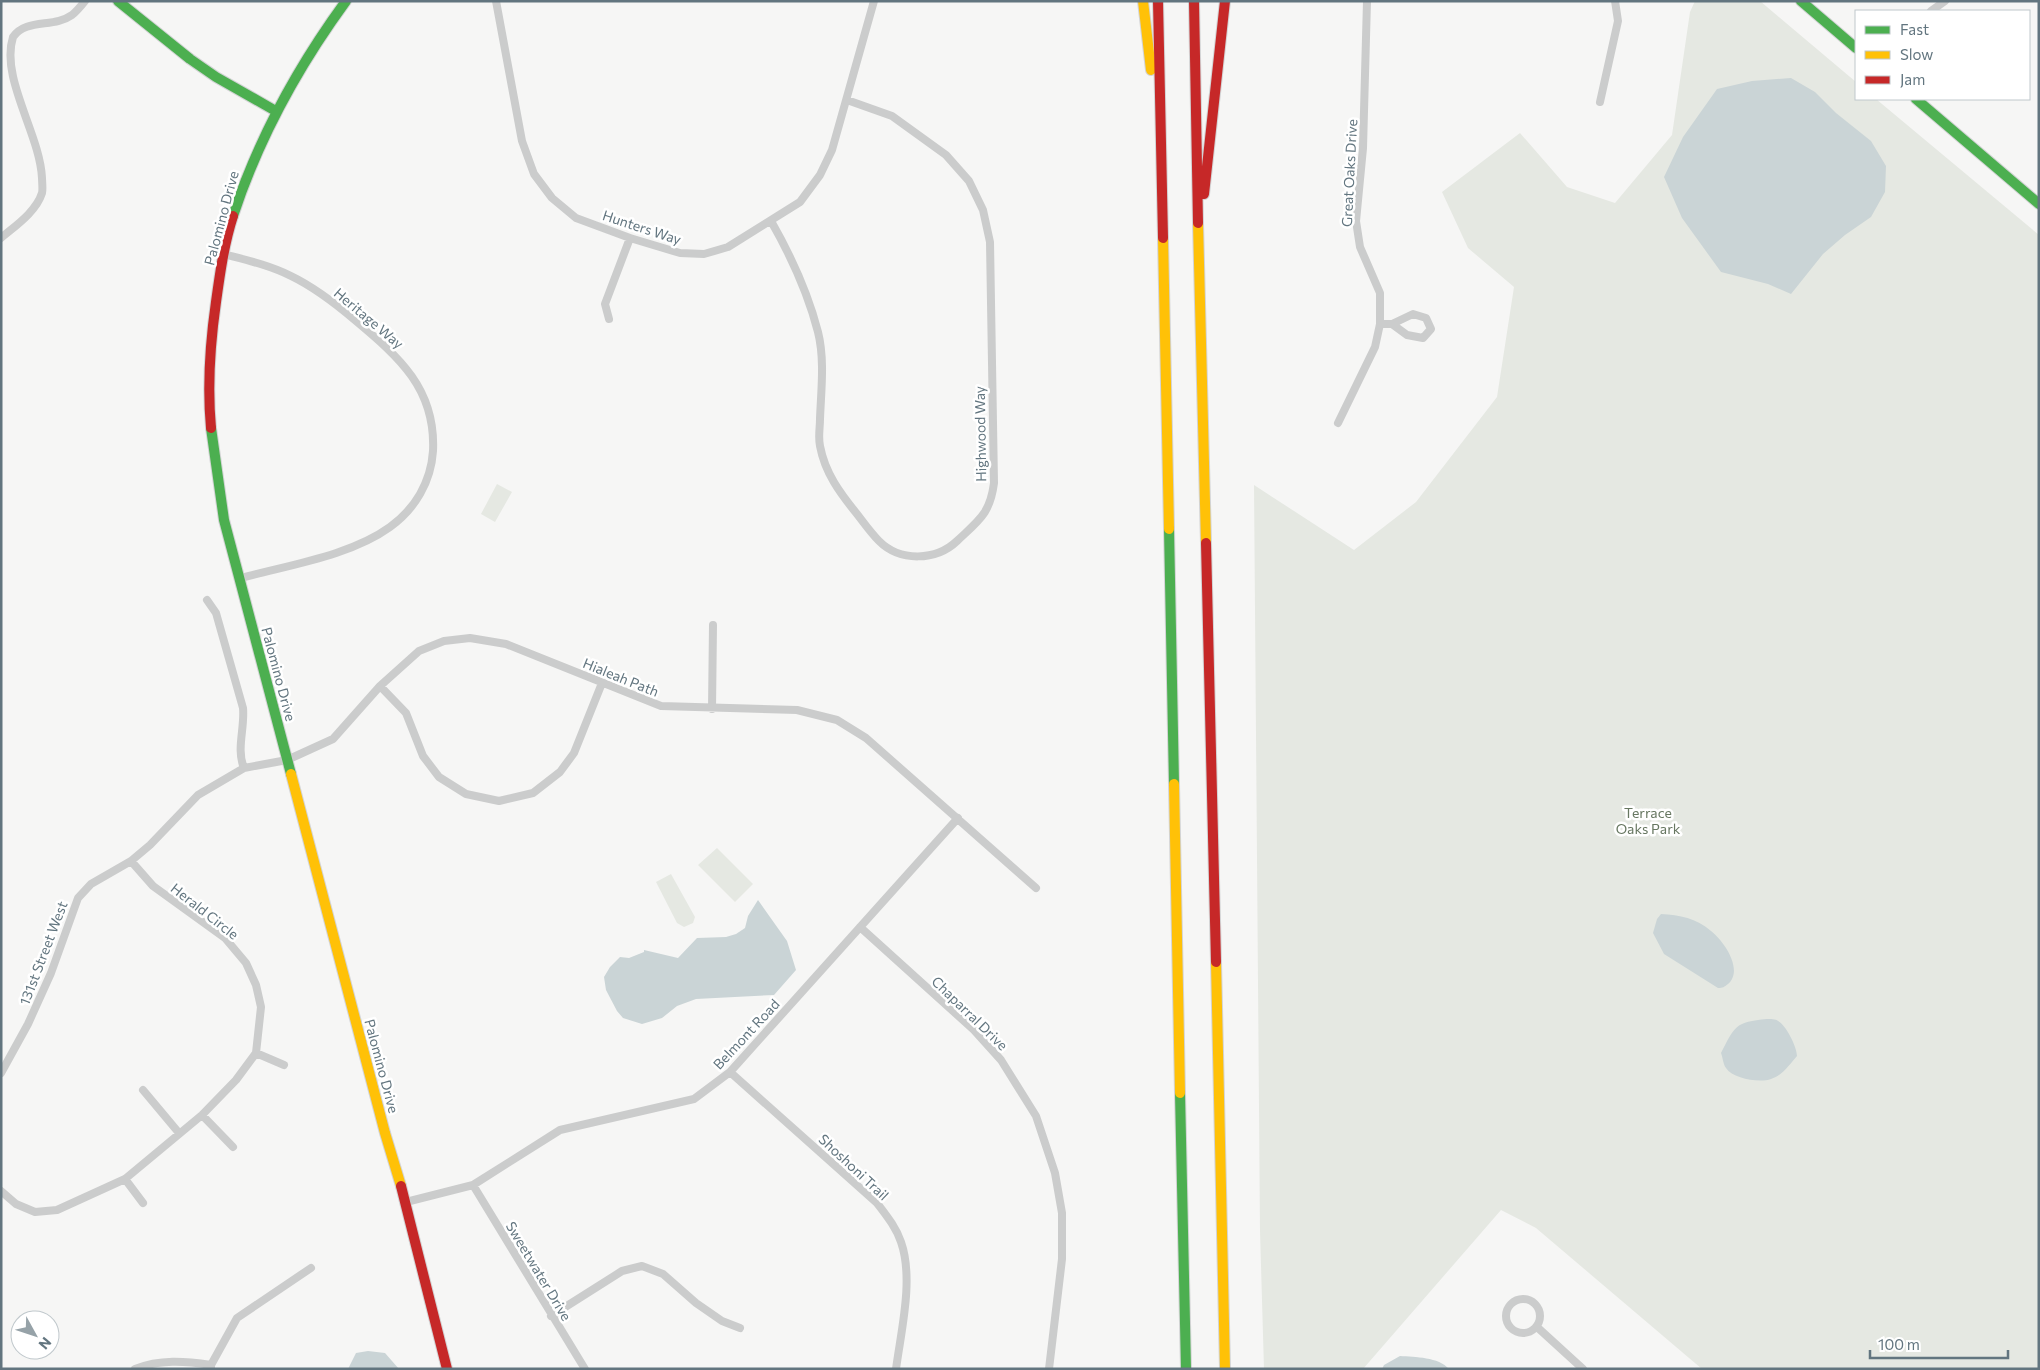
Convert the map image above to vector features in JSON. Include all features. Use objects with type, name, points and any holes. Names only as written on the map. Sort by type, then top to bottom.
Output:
[{"type":"main road","points":[[118,1],[190,59],[216,77],[274,110]]},
{"type":"main road","name":"Palomino Drive","points":[[346,1],[315,42],[274,110],[241,189],[222,254],[210,354],[209,406],[213,458],[224,520],[241,578],[385,1133],[406,1202],[447,1369]]},
{"type":"main road","points":[[1143,1],[1160,148]]},
{"type":"main road","points":[[1158,1],[1186,1369]]},
{"type":"main road","points":[[1194,1],[1224,1369]]},
{"type":"main road","points":[[1199,244],[1225,1]]},
{"type":"main road","points":[[1801,1],[1855,47]]},
{"type":"main road","points":[[1917,100],[2039,204]]},
{"type":"street","points":[[1,238],[33,209],[42,192],[42,168],[4,74],[5,49],[14,35],[26,27],[58,21],[72,16],[85,1]]},
{"type":"street","name":"Hunters Way","points":[[496,1],[522,141],[534,174],[552,198],[576,218],[630,238],[680,253],[704,254],[728,247],[800,202],[820,175],[832,150],[874,1]]},
{"type":"street","name":"Great Oaks Drive","points":[[1338,423],[1375,347],[1380,324],[1380,293],[1360,247],[1356,221],[1363,148],[1367,1]]},
{"type":"street","points":[[1600,102],[1618,21],[1615,1]]},
{"type":"street","points":[[1927,1],[1932,10],[1945,1]]},
{"type":"street","name":"Highwood Way","points":[[771,221],[793,260],[818,333],[821,362],[819,444],[826,469],[838,490],[880,542],[893,551],[910,556],[930,556],[948,549],[985,514],[992,499],[994,483],[990,242],[984,210],[969,181],[946,155],[892,116],[847,100]]},
{"type":"street","points":[[609,319],[605,304],[630,238]]},
{"type":"street","name":"Heritage Way","points":[[222,254],[262,264],[293,276],[336,304],[388,347],[406,367],[420,388],[429,412],[433,439],[432,465],[424,489],[410,509],[390,527],[345,550],[241,578]]},
{"type":"street","points":[[1380,324],[1392,324],[1413,314],[1426,318],[1431,329],[1423,338],[1407,335],[1392,324]]},
{"type":"street","points":[[207,600],[216,613],[243,708],[244,720],[240,748],[244,768]]},
{"type":"street","points":[[712,709],[713,625]]},
{"type":"street","name":"Hialeah Path","points":[[287,760],[333,739],[380,686],[420,651],[444,641],[470,638],[506,644],[661,706],[797,710],[837,720],[866,738],[1036,888]]},
{"type":"street","points":[[380,686],[406,713],[423,756],[439,777],[466,794],[499,801],[533,793],[560,772],[574,753],[602,683]]},
{"type":"street","name":"131st Street West","points":[[1,1072],[28,1024],[51,973],[78,898],[91,884],[131,861],[150,845],[198,795],[244,768],[287,760]]},
{"type":"street","name":"Belmont Road","points":[[406,1202],[473,1185],[560,1130],[694,1099],[730,1072],[958,818]]},
{"type":"street","name":"Herald Circle","points":[[131,861],[153,886],[225,938],[246,963],[256,985],[261,1007],[256,1053]]},
{"type":"street","name":"Chaparral Drive","points":[[860,927],[974,1030],[1001,1060],[1036,1116],[1056,1173],[1062,1213],[1062,1259],[1049,1369]]},
{"type":"street","points":[[1,1191],[16,1204],[35,1212],[57,1210],[125,1179],[202,1114],[236,1080],[256,1053],[284,1065]]},
{"type":"street","name":"Shoshoni Trail","points":[[730,1072],[877,1203],[891,1221],[901,1242],[906,1263],[896,1369]]},
{"type":"street","points":[[143,1090],[179,1133]]},
{"type":"street","points":[[202,1114],[233,1147]]},
{"type":"street","points":[[125,1179],[143,1204]]},
{"type":"street","name":"Sweetwater Drive","points":[[473,1185],[585,1369]]},
{"type":"street","points":[[551,1316],[622,1271],[642,1266],[663,1274],[696,1303],[722,1321],[740,1328]]},
{"type":"street","points":[[135,1369],[146,1364],[181,1360],[211,1367],[237,1318],[311,1268]]},
{"type":"street","points":[[1522,1298],[1534,1302],[1540,1309],[1541,1315],[1537,1327],[1525,1333],[1513,1330],[1507,1322],[1506,1316],[1509,1305],[1522,1298]]},
{"type":"street","points":[[1537,1327],[1583,1369]]},
{"type":"green space","name":"Terrace Oaks Park","points":[[1695,1],[1760,1],[1855,81],[1855,100],[1877,100],[2039,235],[2039,1369],[1702,1369],[1536,1228],[1501,1210],[1363,1369],[1264,1369],[1260,1231],[1254,485],[1354,550],[1416,502],[1497,397],[1514,287],[1468,248],[1442,192],[1520,133],[1567,187],[1615,203],[1672,135],[1690,12]]},
{"type":"green space","points":[[497,484],[512,492],[495,522],[481,514]]},
{"type":"green space","points":[[717,848],[753,884],[735,902],[698,865]]},
{"type":"green space","points":[[671,874],[695,917],[693,923],[684,927],[677,923],[656,882]]},
{"type":"shaded area","points":[[1791,78],[1815,92],[1836,113],[1871,141],[1886,166],[1885,192],[1871,217],[1845,235],[1823,254],[1791,294],[1768,284],[1721,272],[1682,218],[1664,177],[1683,137],[1717,89],[1752,81]]},
{"type":"shaded area","points":[[758,900],[787,941],[796,970],[774,995],[696,999],[677,1006],[662,1018],[642,1024],[623,1018],[617,1011],[606,990],[604,977],[610,967],[620,957],[629,958],[644,952],[644,950],[678,958],[697,938],[726,937],[736,934],[745,928],[748,916]]},
{"type":"shaded area","points":[[1661,914],[1681,916],[1694,920],[1716,936],[1726,948],[1733,964],[1734,971],[1728,984],[1718,988],[1664,954],[1653,933],[1657,919]]},
{"type":"shaded area","points":[[1767,1019],[1777,1020],[1788,1031],[1797,1056],[1779,1075],[1766,1080],[1747,1079],[1729,1072],[1721,1053],[1733,1031],[1742,1024]]},
{"type":"shaded area","points":[[368,1351],[385,1353],[399,1369],[348,1369],[356,1353]]},
{"type":"shaded area","points":[[1400,1356],[1433,1360],[1445,1365],[1449,1369],[1382,1369],[1384,1365]]},
{"type":"traffic: fast","points":[[118,1],[190,59],[216,77],[274,110]]},
{"type":"traffic: fast","points":[[233,216],[255,158],[281,104],[311,52],[346,1]]},
{"type":"traffic: fast","points":[[1801,1],[1855,47]]},
{"type":"traffic: fast","points":[[1917,100],[2039,204]]},
{"type":"traffic: fast","points":[[211,428],[224,520],[291,774]]},
{"type":"traffic: fast","points":[[1169,529],[1174,784]]},
{"type":"traffic: fast","points":[[1180,1093],[1186,1369]]},
{"type":"traffic: slow","points":[[1143,1],[1151,70]]},
{"type":"traffic: slow","points":[[1198,223],[1206,543]]},
{"type":"traffic: slow","points":[[1163,238],[1169,529]]},
{"type":"traffic: slow","points":[[291,774],[385,1133],[401,1186]]},
{"type":"traffic: slow","points":[[1174,784],[1180,1093]]},
{"type":"traffic: slow","points":[[1216,962],[1225,1369]]},
{"type":"traffic: jam","points":[[1158,1],[1163,238]]},
{"type":"traffic: jam","points":[[1194,1],[1198,223]]},
{"type":"traffic: jam","points":[[1204,194],[1225,1]]},
{"type":"traffic: jam","points":[[211,428],[209,380],[212,333],[223,259],[233,216]]},
{"type":"traffic: jam","points":[[1206,543],[1216,962]]},
{"type":"traffic: jam","points":[[401,1186],[447,1369]]}]
